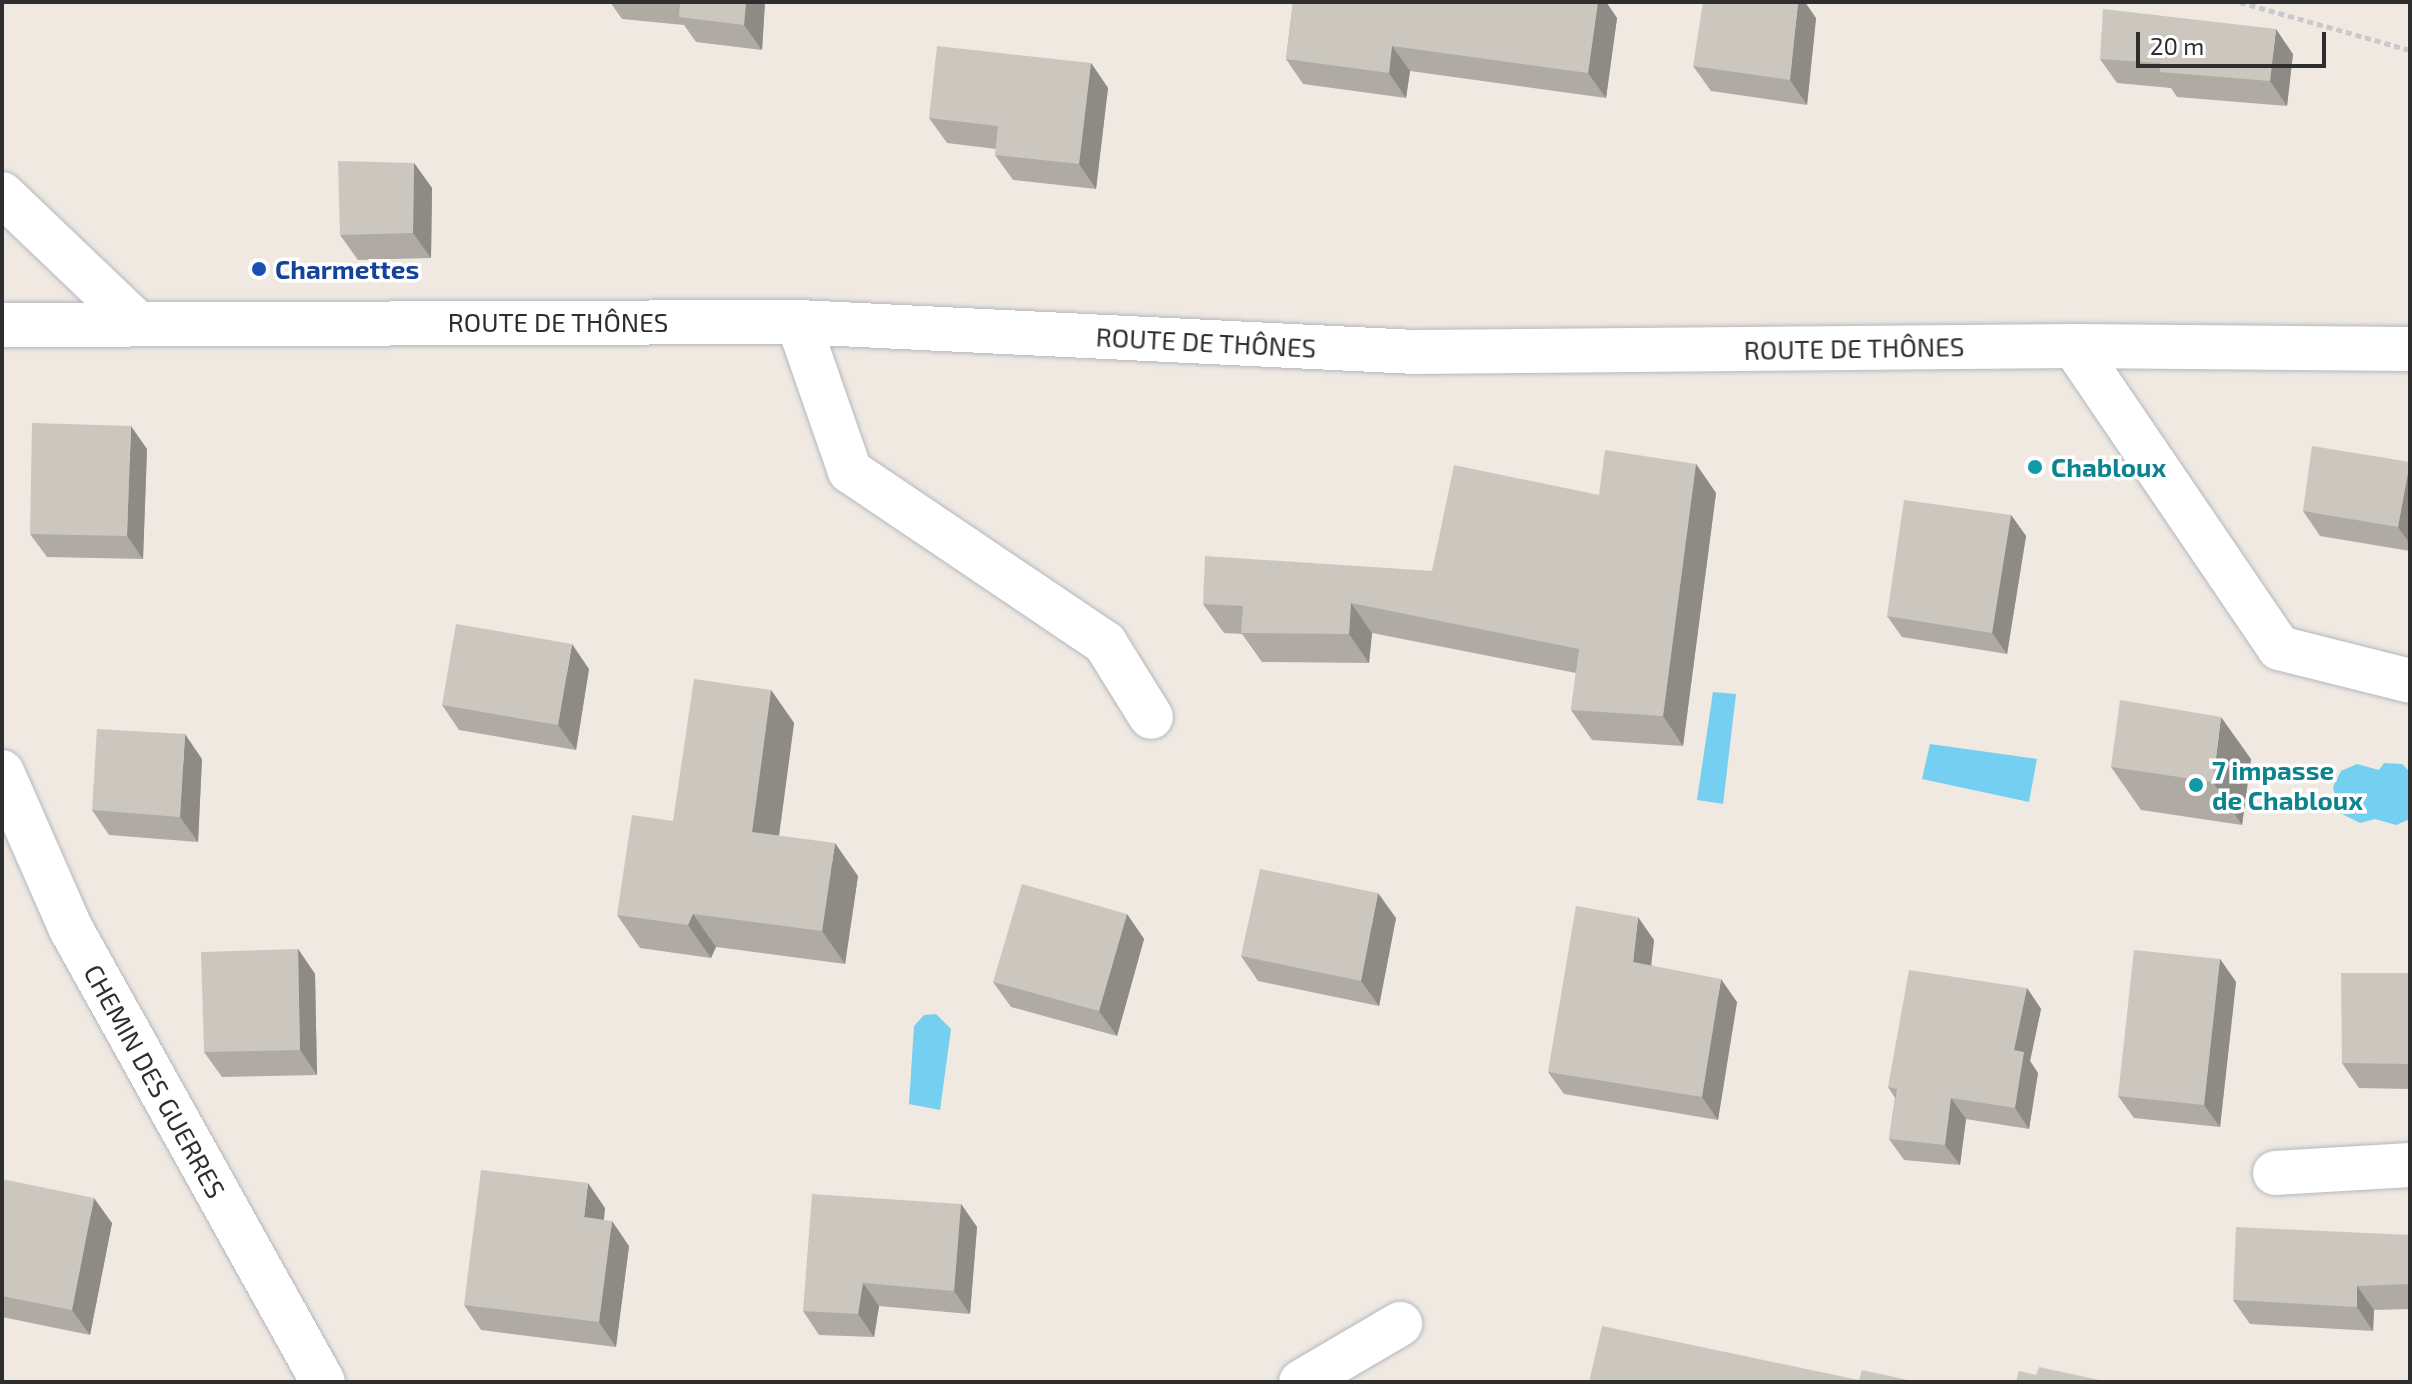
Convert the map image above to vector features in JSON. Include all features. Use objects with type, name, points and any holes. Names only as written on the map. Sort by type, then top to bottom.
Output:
[{"type":"main road","points":[[2,194],[137,323]]},
{"type":"main road","points":[[798,322],[850,471],[1105,643],[1151,717]]},
{"type":"main road","name":"ROUTE DE THÔNES","points":[[2,325],[798,322],[1416,352],[2074,346],[2410,349]]},
{"type":"main road","points":[[2074,346],[2279,648],[2410,681]]},
{"type":"main road","name":"CHEMIN DES GUERRES","points":[[2,772],[71,929],[323,1382]]},
{"type":"main road","points":[[2275,1173],[2410,1165]]},
{"type":"main road","points":[[1301,1382],[1400,1324]]},
{"type":"path","points":[[2240,2],[2410,50]]},
{"type":"water","points":[[1713,692],[1736,694],[1723,804],[1697,800]]},
{"type":"water","points":[[1930,744],[2037,759],[2029,802],[1922,779]]},
{"type":"water","points":[[2384,763],[2402,764],[2410,772],[2410,819],[2396,825],[2375,819],[2360,823],[2340,813],[2333,787],[2341,771],[2357,764],[2379,770]]},
{"type":"water","points":[[936,1014],[951,1029],[940,1110],[909,1104],[914,1026],[924,1015]]},
{"type":"building","points":[[680,2],[746,2],[744,25],[679,17]]},
{"type":"building","points":[[1293,2],[1598,2],[1588,73],[1392,46],[1389,73],[1286,59]]},
{"type":"building","points":[[1703,2],[1798,2],[1790,80],[1693,66]]},
{"type":"building","points":[[2103,9],[2276,29],[2270,81],[2160,72],[2160,63],[2100,59]]},
{"type":"building","points":[[937,46],[1091,63],[1079,164],[995,155],[998,126],[929,118]]},
{"type":"building","points":[[338,161],[414,163],[413,233],[340,235]]},
{"type":"building","points":[[32,423],[131,426],[127,536],[30,534]]},
{"type":"building","points":[[2312,446],[2410,462],[2398,527],[2303,511]]},
{"type":"building","points":[[1605,450],[1696,464],[1663,716],[1571,710],[1579,649],[1351,603],[1349,634],[1241,633],[1243,606],[1203,604],[1205,556],[1432,571],[1454,465],[1599,495]]},
{"type":"building","points":[[1904,500],[2011,515],[1992,633],[1887,616]]},
{"type":"building","points":[[456,624],[572,644],[558,725],[442,705]]},
{"type":"building","points":[[694,679],[771,690],[752,832],[835,843],[822,931],[693,914],[688,925],[617,915],[632,815],[673,821]]},
{"type":"building","points":[[2120,700],[2221,717],[2213,782],[2111,767]]},
{"type":"building","points":[[97,729],[185,734],[180,817],[92,810]]},
{"type":"building","points":[[1260,869],[1378,893],[1361,981],[1241,956]]},
{"type":"building","points":[[1022,884],[1127,914],[1099,1011],[993,982]]},
{"type":"building","points":[[1576,906],[1638,917],[1633,962],[1721,979],[1702,1097],[1548,1072]]},
{"type":"building","points":[[298,949],[300,1050],[204,1052],[201,952]]},
{"type":"building","points":[[2134,950],[2220,959],[2204,1105],[2118,1096]]},
{"type":"building","points":[[1909,970],[2027,988],[2014,1050],[2024,1052],[2015,1108],[1951,1098],[1945,1145],[1889,1139],[1897,1089],[1888,1087]]},
{"type":"building","points":[[2341,973],[2410,973],[2410,1064],[2342,1063]]},
{"type":"building","points":[[481,1170],[588,1183],[584,1217],[612,1221],[599,1322],[464,1305]]},
{"type":"building","points":[[2,1179],[94,1198],[72,1310],[2,1296]]},
{"type":"building","points":[[812,1194],[961,1204],[954,1291],[863,1283],[858,1314],[803,1311]]},
{"type":"building","points":[[2236,1227],[2410,1235],[2410,1284],[2357,1286],[2357,1307],[2233,1300]]},
{"type":"building","points":[[1602,1326],[1859,1380],[1862,1370],[1917,1382],[1589,1382]]},
{"type":"building","points":[[2039,1367],[2109,1382],[2016,1382],[2019,1371],[2036,1375]]},
{"type":"place","name":"Charmettes","points":[[259,269]]},
{"type":"place","name":"Chabloux","points":[[2035,467]]},
{"type":"place","name":"7 impasse de Chabloux","points":[[2196,785]]}]
